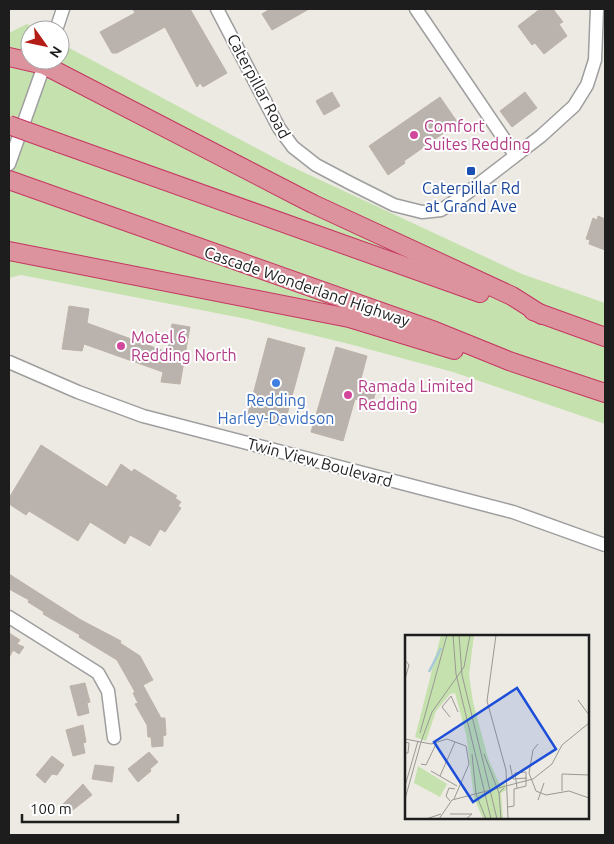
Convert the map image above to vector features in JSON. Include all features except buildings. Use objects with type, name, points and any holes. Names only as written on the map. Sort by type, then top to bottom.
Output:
[{"type":"highway","points":[[60,70],[313,204],[512,296],[542,315]]},
{"type":"highway","points":[[9,125],[605,337]]},
{"type":"highway","name":"Cascade Wonderland Highway","points":[[9,180],[435,331],[509,361],[605,393]]},
{"type":"highway","points":[[9,251],[340,316],[463,352],[509,361]]},
{"type":"street","name":"Caterpillar Road","points":[[217,9],[284,136],[293,147],[316,165],[367,192],[407,209],[422,212],[441,210],[463,196],[567,113],[587,86],[595,60],[598,9]]},
{"type":"street","points":[[416,9],[515,156]]},
{"type":"street","points":[[9,164],[42,70]]},
{"type":"street","name":"Twin View Boulevard","points":[[9,362],[78,392],[143,416],[512,512],[605,545]]},
{"type":"street","points":[[9,616],[98,673],[108,691],[114,738]]},
{"type":"green space","points":[[20,28],[20,70],[70,70],[70,48],[286,164],[522,274],[605,303],[605,424],[453,372],[247,319],[21,275],[9,278],[9,33]]},
{"type":"place","name":"Comfort Suites Redding","points":[[414,135]]},
{"type":"place","name":"Caterpillar Rd at Grand Ave","points":[[471,171]]},
{"type":"place","name":"Motel 6 Redding North","points":[[121,346]]},
{"type":"place","name":"Redding Harley-Davidson","points":[[276,383]]},
{"type":"place","name":"Ramada Limited Redding","points":[[348,395]]}]
